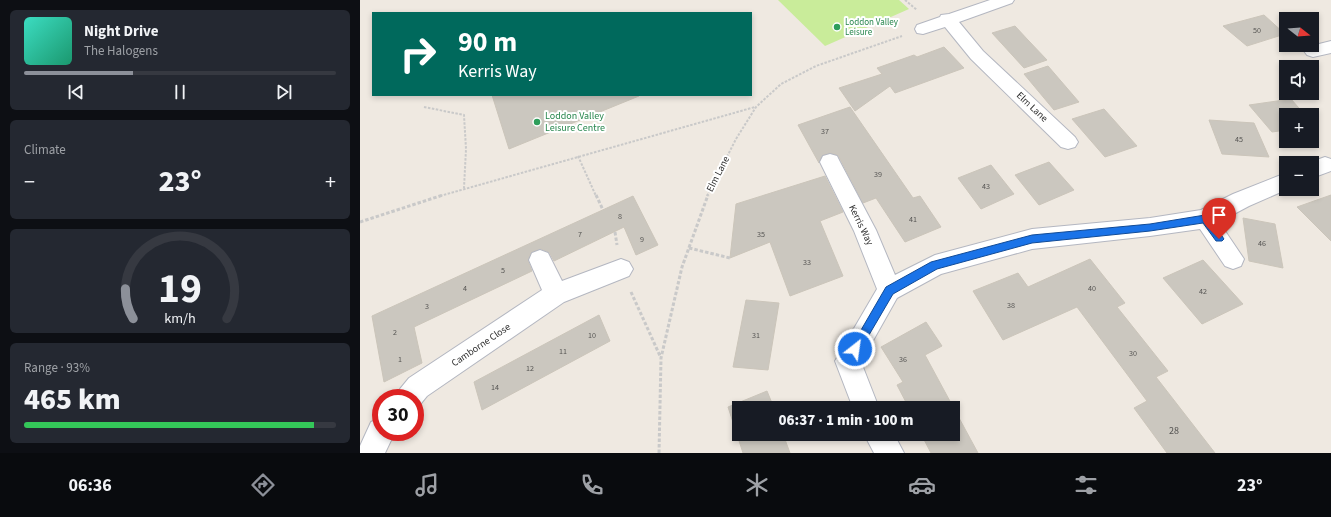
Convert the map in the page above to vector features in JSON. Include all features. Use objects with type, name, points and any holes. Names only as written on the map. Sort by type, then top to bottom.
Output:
[{"type":"street","points":[[923,29],[947,19],[1006,0]]},
{"type":"street","name":"Elm Lane","points":[[947,19],[977,55],[1068,142]]},
{"type":"street","points":[[1319,50],[1331,47]]},
{"type":"street","name":"Kerris Way","points":[[830,162],[865,230],[889,290]]},
{"type":"street","points":[[863,401],[848,361],[889,290],[934,265],[1032,239],[1150,228],[1205,218],[1241,200],[1279,185]]},
{"type":"street","points":[[1205,218],[1233,259]]},
{"type":"street","points":[[540,260],[556,294]]},
{"type":"street","name":"Camborne Close","points":[[416,389],[556,294],[621,269]]},
{"type":"street","points":[[372,453],[377,441]]},
{"type":"street","points":[[882,441],[890,453]]},
{"type":"path","name":"Elm Lane","points":[[659,453],[661,358],[682,267],[710,188],[756,107],[781,84],[816,66],[923,29]]},
{"type":"path","points":[[424,107],[464,115],[466,149],[464,188]]},
{"type":"path","points":[[360,222],[464,188],[756,107]]},
{"type":"path","points":[[578,156],[603,210]]},
{"type":"path","points":[[615,232],[621,269],[661,358]]},
{"type":"path","points":[[689,248],[730,258]]},
{"type":"green space","name":"Loddon Valley Leisure","points":[[778,0],[899,0],[909,9],[825,46]]},
{"type":"building","points":[[1264,15],[1279,29],[1279,36],[1247,46],[1223,26]]},
{"type":"building","points":[[1015,26],[1047,60],[1024,68],[992,33]]},
{"type":"building","points":[[944,47],[964,68],[895,93],[890,86],[855,111],[839,88],[882,74],[877,68],[914,55],[917,57]]},
{"type":"building","points":[[1048,66],[1079,102],[1054,110],[1024,74]]},
{"type":"building","name":"Loddon Valley Leisure Centre","points":[[492,96],[639,96],[509,149]]},
{"type":"building","points":[[1292,100],[1299,108],[1279,108],[1279,131],[1272,132],[1249,105]]},
{"type":"building","points":[[850,107],[913,198],[920,196],[941,227],[905,242],[876,198],[863,203],[838,155],[830,153],[823,155],[819,163],[798,125]]},
{"type":"building","points":[[1104,109],[1137,146],[1105,157],[1072,119]]},
{"type":"building","points":[[1209,120],[1254,123],[1269,157],[1222,154]]},
{"type":"building","points":[[1049,162],[1074,190],[1039,205],[1015,175]]},
{"type":"building","points":[[991,165],[1014,194],[981,209],[958,178]]},
{"type":"building","points":[[825,176],[843,212],[820,221],[843,276],[790,296],[770,242],[730,258],[736,204]]},
{"type":"building","points":[[1331,195],[1331,241],[1297,207]]},
{"type":"building","points":[[633,196],[658,245],[636,255],[624,227],[554,261],[549,252],[541,249],[531,252],[528,261],[532,271],[414,327],[422,363],[384,382],[372,316]]},
{"type":"building","points":[[1243,218],[1275,224],[1283,268],[1249,261]]},
{"type":"building","points":[[1090,259],[1125,303],[1117,307],[1168,371],[1156,377],[1215,453],[1167,453],[1134,408],[1147,401],[1077,307],[1003,340],[973,291],[1018,273],[1028,287]]},
{"type":"building","points":[[1203,260],[1243,304],[1202,324],[1163,278]]},
{"type":"building","points":[[746,300],[779,303],[768,370],[733,367]]},
{"type":"building","points":[[599,315],[610,341],[482,410],[474,382]]},
{"type":"building","points":[[926,322],[942,346],[925,355],[950,401],[905,401],[897,385],[903,382],[881,347]]},
{"type":"building","points":[[767,391],[771,401],[743,401]]},
{"type":"building","points":[[732,405],[732,419],[728,407]]},
{"type":"building","points":[[960,420],[978,453],[931,453],[925,441],[960,441]]},
{"type":"building","points":[[739,441],[786,441],[790,453],[743,453]]},
{"type":"place","name":"Loddon Valley Leisure","points":[[837,27]]},
{"type":"place","name":"Loddon Valley Leisure Centre","points":[[537,122]]},
{"type":"route","points":[[855,349],[889,290],[934,265],[1032,239],[1150,228],[1205,218],[1219,239]]}]
